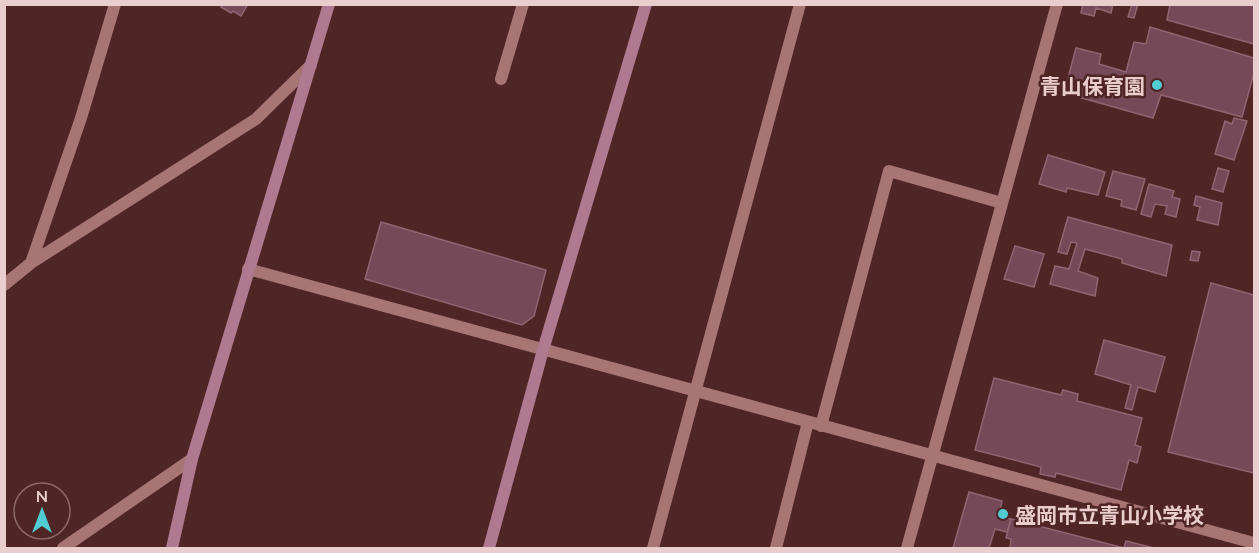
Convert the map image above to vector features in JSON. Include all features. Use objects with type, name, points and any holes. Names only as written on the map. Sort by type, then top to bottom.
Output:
[{"type":"street","points":[[31,263],[81,118],[116,4]]},
{"type":"street","points":[[172,549],[192,459],[329,4]]},
{"type":"street","points":[[501,79],[523,4]]},
{"type":"street","points":[[489,549],[543,350],[646,4]]},
{"type":"street","points":[[653,549],[800,4]]},
{"type":"street","points":[[907,549],[1057,4]]},
{"type":"street","points":[[4,285],[31,263],[256,119],[310,65]]},
{"type":"street","points":[[820,426],[890,171],[1002,203]]},
{"type":"street","points":[[248,269],[1254,543]]},
{"type":"street","points":[[776,549],[808,422]]},
{"type":"street","points":[[63,549],[192,459]]},
{"type":"building","points":[[223,4],[248,4],[241,16],[221,7]]},
{"type":"building","points":[[1083,4],[1113,4],[1111,13],[1096,8],[1094,16],[1081,13]]},
{"type":"building","points":[[1132,4],[1138,4],[1134,18],[1128,17]]},
{"type":"building","points":[[1170,4],[1254,4],[1254,44],[1167,20]]},
{"type":"building","points":[[1150,27],[1254,58],[1254,73],[1242,117],[1161,95],[1153,118],[1064,93],[1076,48],[1101,54],[1099,64],[1126,72],[1134,42],[1146,44]]},
{"type":"building","points":[[1234,118],[1247,121],[1234,160],[1215,154],[1225,121],[1232,124]]},
{"type":"building","points":[[1048,155],[1105,172],[1098,195],[1067,188],[1066,192],[1039,184]]},
{"type":"building","points":[[1218,168],[1229,171],[1223,192],[1212,189]]},
{"type":"building","points":[[1113,171],[1145,179],[1136,210],[1121,206],[1122,200],[1106,196]]},
{"type":"building","points":[[1149,184],[1174,191],[1172,197],[1180,199],[1176,217],[1165,214],[1167,206],[1155,204],[1151,217],[1141,214]]},
{"type":"building","points":[[1196,196],[1222,203],[1218,225],[1197,220],[1200,207],[1194,205]]},
{"type":"building","points":[[1068,217],[1172,245],[1166,276],[1122,263],[1122,259],[1085,249],[1078,271],[1098,278],[1095,296],[1050,284],[1055,266],[1069,269],[1077,243],[1071,242],[1067,254],[1058,252]]},
{"type":"building","points":[[381,222],[546,270],[534,316],[522,325],[365,279]]},
{"type":"building","points":[[1015,246],[1044,254],[1034,287],[1004,279]]},
{"type":"building","points":[[1192,251],[1200,252],[1198,261],[1190,260]]},
{"type":"building","points":[[1211,283],[1254,295],[1254,473],[1168,452]]},
{"type":"building","points":[[1104,340],[1165,357],[1155,392],[1138,387],[1132,410],[1125,408],[1131,385],[1095,374]]},
{"type":"building","points":[[994,378],[1061,395],[1063,390],[1078,394],[1077,401],[1142,418],[1135,445],[1141,447],[1137,463],[1129,460],[1121,490],[1056,473],[1055,477],[1040,474],[1041,467],[975,450]]},
{"type":"building","points":[[969,492],[1002,501],[999,516],[1011,519],[1007,532],[995,529],[989,548],[953,548]]},
{"type":"building","points":[[1011,519],[1124,548],[1010,548],[1011,539],[1006,538]]},
{"type":"building","points":[[1126,541],[1154,548],[1124,548]]},
{"type":"place","name":"青山保育園","points":[[1157,85]]},
{"type":"place","name":"盛岡市立青山小学校","points":[[1003,514]]}]
